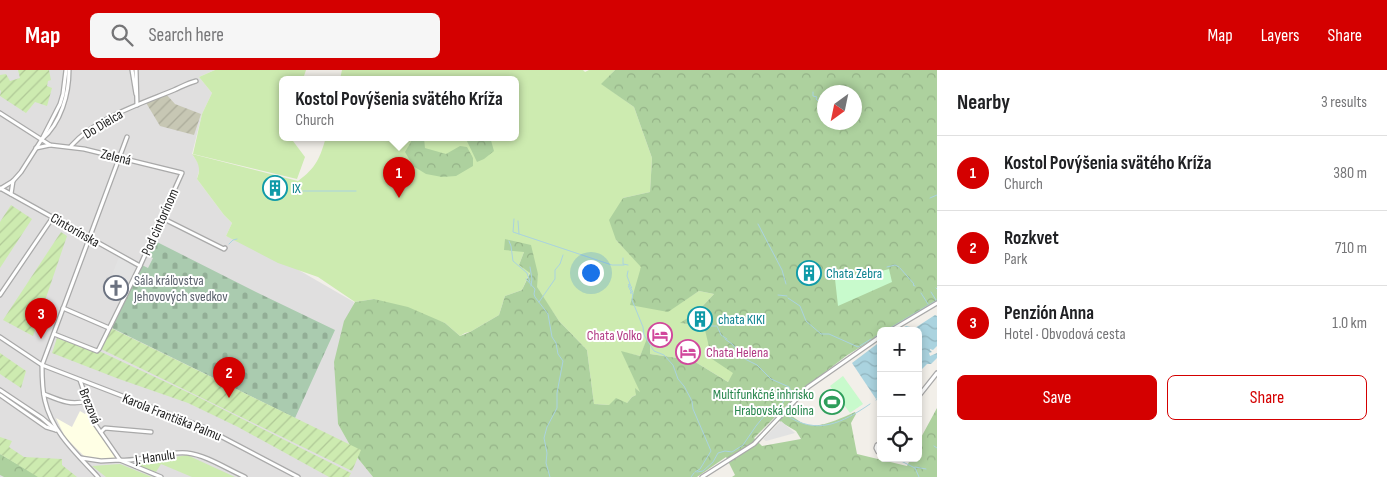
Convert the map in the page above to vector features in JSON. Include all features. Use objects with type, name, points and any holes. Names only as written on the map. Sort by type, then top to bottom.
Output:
[{"type":"street","points":[[0,188],[13,181],[21,172],[42,139],[62,99],[67,70]]},
{"type":"street","name":"Do Dielca","points":[[132,70],[137,105]]},
{"type":"street","name":"Do Dielca","points":[[136,70],[136,99]]},
{"type":"street","name":"Do Dielca","points":[[70,147],[93,128],[157,95],[196,81]]},
{"type":"street","points":[[0,113],[50,145]]},
{"type":"street","points":[[98,477],[62,439],[49,415],[43,394],[42,365],[127,137]]},
{"type":"street","name":"Zelená","points":[[36,148],[50,145],[70,147],[182,173]]},
{"type":"street","name":"Pod cintorínom","points":[[54,334],[97,351],[140,266],[182,173]]},
{"type":"street","points":[[11,194],[13,181]]},
{"type":"street","name":"Cintorínska","points":[[0,188],[140,266]]},
{"type":"street","points":[[0,295],[52,217]]},
{"type":"street","points":[[162,218],[224,249],[226,248]]},
{"type":"street","points":[[897,327],[937,303]]},
{"type":"street","points":[[63,308],[109,328]]},
{"type":"street","name":"Karola Františka Palmu","points":[[0,337],[42,365],[203,426],[298,477]]},
{"type":"street","points":[[702,477],[754,444],[808,387],[877,339]]},
{"type":"street","points":[[922,393],[937,373]]},
{"type":"street","name":"Brezová","points":[[80,380],[92,417],[120,460]]},
{"type":"street","points":[[0,390],[42,418],[58,432]]},
{"type":"street","points":[[43,394],[67,403],[79,404],[86,401]]},
{"type":"street","points":[[0,395],[46,427],[58,432]]},
{"type":"street","name":"Brezová","points":[[101,432],[105,428],[151,432]]},
{"type":"street","name":"J. Hanulu","points":[[81,458],[101,461],[130,461],[186,453],[204,458],[245,477]]},
{"type":"street","points":[[120,460],[160,477]]},
{"type":"shaded area","points":[[0,70],[215,70],[199,77],[212,93],[202,114],[192,154],[200,166],[197,179],[232,223],[226,236],[283,261],[354,302],[336,386],[338,424],[356,456],[373,477],[0,477]]},
{"type":"shaded area","points":[[166,94],[175,104],[201,114],[194,135],[160,126],[145,101]]},
{"type":"shaded area","points":[[120,255],[137,265],[127,286],[111,277]]},
{"type":"shaded area","points":[[107,277],[127,288],[121,298],[102,287]]},
{"type":"shaded area","points":[[80,411],[85,414],[86,412],[116,459],[99,459],[84,456],[65,437],[56,418],[72,427]]},
{"type":"shaded area","points":[[781,421],[795,433],[766,441],[763,439]]},
{"type":"green space","points":[[18,70],[49,70],[51,80],[48,81],[47,86],[52,88],[47,106],[35,102],[26,113],[0,96],[0,75],[6,74],[10,81],[20,78]]},
{"type":"green space","points":[[215,70],[306,70],[304,76],[279,76],[279,141],[293,141],[305,157],[297,179],[193,154],[202,114],[212,93],[199,77]]},
{"type":"green space","points":[[342,70],[583,70],[585,72],[589,70],[615,70],[602,84],[634,107],[652,158],[650,192],[623,198],[616,240],[642,267],[668,311],[699,291],[714,294],[698,311],[681,323],[704,325],[734,373],[728,382],[692,360],[650,354],[650,333],[640,356],[622,352],[641,393],[636,389],[636,395],[627,403],[594,404],[587,350],[559,321],[536,287],[538,274],[524,252],[519,265],[530,272],[522,290],[505,296],[499,315],[460,336],[445,323],[374,299],[355,302],[318,277],[278,263],[226,236],[232,223],[197,179],[199,166],[192,154],[298,181],[309,172],[316,162],[325,141],[519,141],[519,76],[341,76]]},
{"type":"green space","points":[[615,70],[937,70],[937,301],[893,327],[877,327],[877,337],[846,356],[802,390],[754,438],[762,446],[801,439],[796,431],[779,421],[759,440],[785,411],[803,423],[811,425],[831,422],[855,412],[856,414],[851,423],[857,454],[877,459],[877,462],[890,462],[907,466],[909,462],[922,462],[922,436],[937,408],[937,477],[732,477],[735,475],[726,457],[697,477],[373,477],[356,456],[338,424],[334,362],[344,321],[355,302],[374,299],[408,307],[445,323],[460,336],[470,332],[499,315],[505,296],[522,290],[530,273],[519,265],[524,252],[504,250],[505,239],[531,245],[538,274],[537,287],[559,321],[587,350],[594,404],[609,405],[616,398],[627,403],[636,395],[635,388],[640,392],[621,351],[640,356],[650,331],[650,354],[692,360],[728,382],[733,373],[712,359],[704,326],[680,323],[698,311],[714,294],[699,291],[668,312],[630,305],[641,267],[616,240],[609,220],[623,198],[650,192],[652,158],[634,107],[601,84]]},
{"type":"green space","points":[[411,141],[424,141],[425,148],[446,154],[460,146],[467,147],[473,158],[473,166],[456,176],[442,177],[426,174],[413,166],[405,152]]},
{"type":"green space","points":[[467,141],[491,141],[494,151],[477,162]]},
{"type":"green space","points":[[11,205],[32,219],[0,268],[0,222]]},
{"type":"green space","points":[[61,232],[67,236],[33,336],[3,320]]},
{"type":"green space","points":[[155,241],[335,330],[295,418],[112,328],[142,265],[148,268],[153,258],[148,256]]},
{"type":"green space","points":[[889,269],[892,282],[838,306],[835,279],[861,275],[864,279],[870,277],[870,274]]},
{"type":"green space","points":[[111,328],[361,450],[352,471],[101,349]]},
{"type":"green space","points":[[57,338],[98,353],[99,351],[200,398],[351,473],[349,477],[329,477],[238,427],[188,403],[52,353]]},
{"type":"green space","points":[[0,353],[26,371],[21,388],[0,374]]},
{"type":"green space","points":[[843,376],[863,404],[850,413],[830,386]]},
{"type":"green space","name":"Multifunkčné inhrisko Hrabovská dolina","points":[[831,389],[844,407],[834,414],[821,396]]},
{"type":"green space","points":[[0,437],[12,441],[9,447],[24,457],[62,459],[62,465],[77,477],[38,477],[0,454]]},
{"type":"green space","points":[[0,454],[38,477],[4,477],[0,475]]},
{"type":"green space","points":[[187,455],[235,477],[192,477],[161,464],[156,472],[134,464]]},
{"type":"green space","points":[[120,464],[152,477],[106,477],[92,466]]},
{"type":"water","points":[[935,315],[937,316],[937,346],[933,350],[930,349],[932,352],[929,353],[930,356],[937,353],[937,358],[922,369],[922,327],[917,327]]},
{"type":"water","points":[[877,344],[877,398],[876,399],[852,363]]},
{"type":"waterway","points":[[813,92],[813,96],[817,97]]},
{"type":"waterway","points":[[303,191],[356,191]]},
{"type":"waterway","points":[[930,198],[937,195]]},
{"type":"waterway","points":[[514,219],[513,232],[612,265],[624,265]]},
{"type":"waterway","points":[[518,221],[519,234]]},
{"type":"waterway","points":[[758,224],[782,270],[786,284]]},
{"type":"waterway","points":[[229,244],[237,239]]},
{"type":"waterway","points":[[509,241],[513,261],[527,273],[530,282]]},
{"type":"waterway","points":[[539,302],[555,279],[555,270],[560,264],[563,255]]},
{"type":"waterway","points":[[623,258],[623,264],[628,265]]},
{"type":"waterway","points":[[887,267],[895,265],[899,267]]},
{"type":"waterway","points":[[530,267],[531,286]]},
{"type":"waterway","points":[[900,268],[915,286]]},
{"type":"waterway","points":[[628,271],[627,276],[630,284],[628,285],[631,285],[628,287],[632,287],[629,289],[633,291],[630,293],[633,293],[632,300],[643,327],[644,335],[654,351],[664,355],[673,365],[678,379],[692,401],[693,409],[711,451],[700,469],[695,472]]},
{"type":"waterway","points":[[526,279],[535,289],[535,297],[548,314],[552,337],[556,343],[558,354],[563,361],[557,393],[557,408],[547,427],[544,438],[547,453],[546,463],[550,477]]},
{"type":"waterway","points":[[931,292],[936,300]]},
{"type":"waterway","points":[[921,293],[928,304]]},
{"type":"waterway","points":[[778,295],[787,296]]},
{"type":"waterway","points":[[788,298],[800,306],[806,321],[821,334],[829,334],[858,347],[871,339]]},
{"type":"waterway","points":[[892,327],[937,300]]},
{"type":"waterway","points":[[706,328],[717,326],[721,335],[727,339]]},
{"type":"waterway","points":[[725,339],[745,359],[757,365],[771,379],[789,387],[791,391],[779,408]]},
{"type":"waterway","points":[[786,415],[808,425],[819,426],[849,417],[870,404]]},
{"type":"waterway","points":[[697,472],[703,471],[713,462],[718,453],[732,452],[743,445],[769,410],[780,410]]},
{"type":"waterway","points":[[903,462],[915,468],[919,477]]},
{"type":"waterway","points":[[915,467],[926,469]]},
{"type":"waterway","points":[[691,477],[694,473]]},
{"type":"place","name":"IX","points":[[275,188]]},
{"type":"place","name":"Kostol Povýšenia svätého Kríža","points":[[399,198]]},
{"type":"place","name":"Chata Zebra","points":[[809,273]]},
{"type":"place","name":"Sála kráľovstva Jehovových svedkov","points":[[116,288]]},
{"type":"place","name":"chata KIKI","points":[[700,319]]},
{"type":"place","name":"Chata Volko","points":[[660,335]]},
{"type":"place","name":"Penzión Anna","points":[[41,339]]},
{"type":"place","name":"Chata Helena","points":[[688,352]]},
{"type":"place","name":"Rozkvet","points":[[229,398]]},
{"type":"place","name":"Multifunkčné inhrisko Hrabovská dolina","points":[[832,402]]}]
